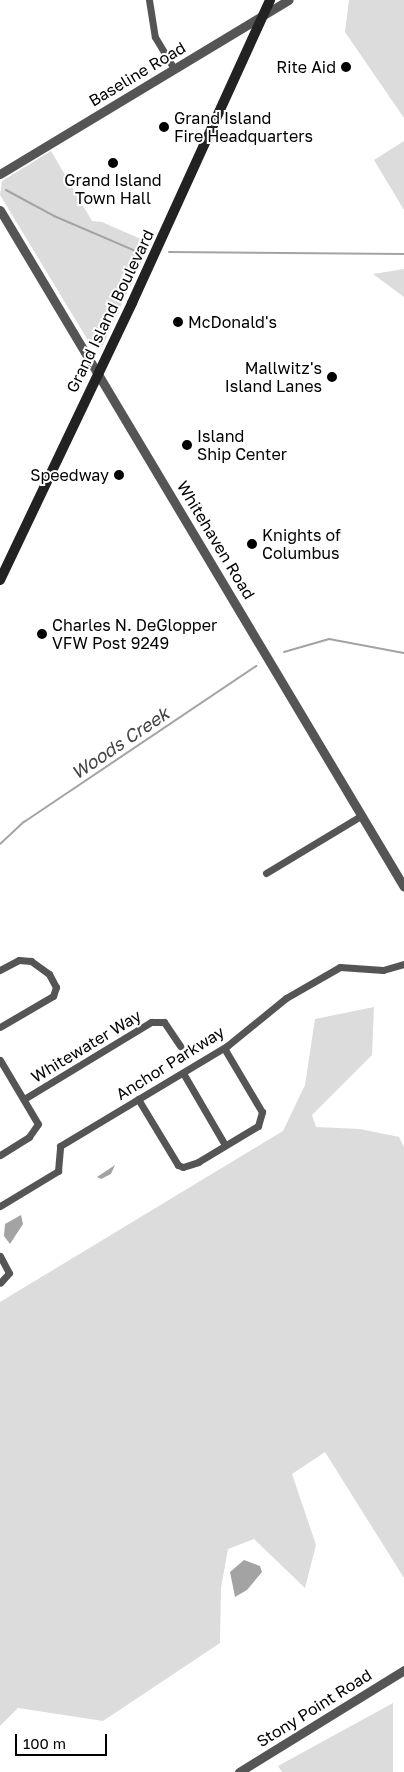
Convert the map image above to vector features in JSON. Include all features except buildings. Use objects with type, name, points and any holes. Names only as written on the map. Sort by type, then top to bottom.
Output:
[{"type":"main road","name":"Grand Island Boulevard","points":[[0,580],[270,0]]},
{"type":"street","points":[[149,0],[155,37],[174,69]]},
{"type":"street","name":"Baseline Road","points":[[0,174],[289,0]]},
{"type":"street","name":"Whitehaven Road","points":[[0,210],[404,887]]},
{"type":"street","points":[[266,873],[362,815]]},
{"type":"street","points":[[0,970],[24,959],[39,964],[49,974],[56,987],[53,996],[0,1027]]},
{"type":"street","name":"Anchor Parkway","points":[[0,1206],[58,1171],[60,1146],[224,1048],[265,1013],[340,967],[383,970],[404,964]]},
{"type":"street","name":"Whitewater Way","points":[[24,1099],[151,1022],[164,1022],[180,1046]]},
{"type":"street","points":[[138,1099],[178,1166],[189,1166],[258,1126],[262,1112],[224,1048]]},
{"type":"street","points":[[0,1060],[38,1122],[37,1128],[29,1137],[0,1154]]},
{"type":"street","points":[[182,1073],[225,1145]]},
{"type":"street","points":[[0,1256],[9,1273],[0,1283]]},
{"type":"street","name":"Stony Point Road","points":[[239,1772],[404,1670]]},
{"type":"shaded area","points":[[349,0],[404,0],[404,118],[345,32]]},
{"type":"shaded area","points":[[404,141],[404,210],[374,160]]},
{"type":"shaded area","points":[[51,151],[92,221],[102,222],[150,243],[102,347],[92,347],[0,195],[2,181]]},
{"type":"shaded area","points":[[404,269],[404,297],[373,274]]},
{"type":"shaded area","points":[[374,1007],[372,1055],[312,1115],[316,1127],[360,1129],[399,1137],[404,1147],[404,1578],[325,1452],[292,1474],[316,1545],[305,1588],[254,1539],[228,1549],[221,1588],[220,1643],[103,1721],[18,1708],[0,1726],[0,1302],[283,1131],[305,1085],[315,1019]]},
{"type":"shaded area","points":[[115,1165],[111,1174],[101,1179],[97,1177]]},
{"type":"shaded area","points":[[21,1215],[23,1224],[10,1244],[4,1236],[5,1224]]},
{"type":"shaded area","points":[[244,1560],[260,1566],[262,1572],[247,1590],[235,1597],[230,1572]]},
{"type":"shaded area","points":[[393,1703],[393,1772],[282,1772],[278,1766]]},
{"type":"waterway","points":[[6,190],[54,216],[138,252]]},
{"type":"waterway","points":[[169,252],[404,254]]},
{"type":"waterway","name":"Woods Creek","points":[[284,652],[329,639],[404,653]]},
{"type":"waterway","name":"Woods Creek","points":[[0,844],[24,822],[256,666]]},
{"type":"place","name":"Rite Aid","points":[[346,67]]},
{"type":"place","name":"Grand Island Fire Headquarters","points":[[164,127]]},
{"type":"place","name":"Grand Island Town Hall","points":[[113,163]]},
{"type":"place","name":"McDonald's","points":[[178,322]]},
{"type":"place","name":"Mallwitz's Island Lanes","points":[[332,377]]},
{"type":"place","name":"Island Ship Center","points":[[187,445]]},
{"type":"place","name":"Speedway","points":[[119,475]]},
{"type":"place","name":"Knights of Columbus","points":[[252,544]]},
{"type":"place","name":"Charles N. DeGlopper VFW Post 9249","points":[[42,634]]}]
